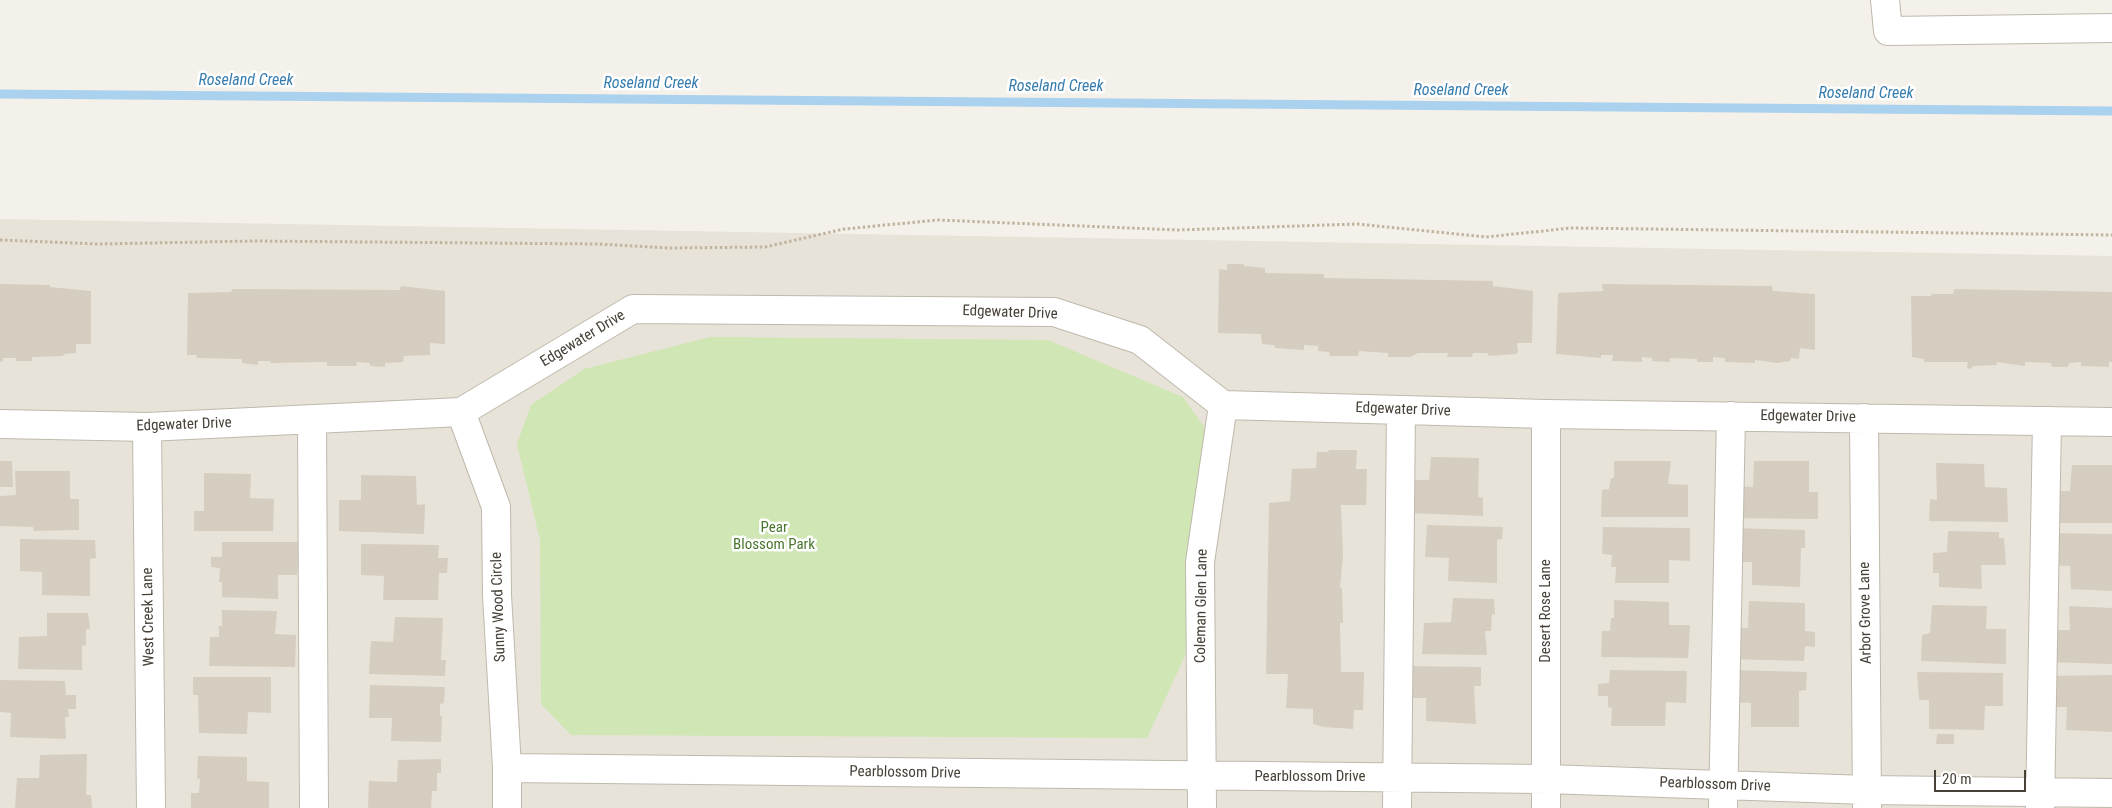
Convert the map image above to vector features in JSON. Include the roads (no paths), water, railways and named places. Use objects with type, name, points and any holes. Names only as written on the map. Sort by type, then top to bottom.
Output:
[{"type":"street","points":[[1885,0],[1888,31],[2112,28]]},
{"type":"street","name":"Edgewater Drive","points":[[0,424],[147,427],[461,412],[633,309],[1054,312],[1140,340],[1223,405],[1546,414],[2112,422]]},
{"type":"street","name":"Coleman Glen Lane","points":[[1202,808],[1200,562],[1223,405]]},
{"type":"street","points":[[1397,808],[1401,410]]},
{"type":"street","name":"Sunny Wood Circle","points":[[461,412],[496,506],[497,595],[508,768],[507,808]]},
{"type":"street","name":"Desert Rose Lane","points":[[1546,414],[1546,808]]},
{"type":"street","points":[[1723,796],[1731,416]]},
{"type":"street","name":"Arbor Grove Lane","points":[[1864,418],[1868,799]]},
{"type":"street","points":[[312,419],[314,808]]},
{"type":"street","points":[[2040,800],[2047,421]]},
{"type":"street","name":"West Creek Lane","points":[[147,427],[151,808]]},
{"type":"street","name":"Pearblossom Drive","points":[[508,768],[1546,779],[1723,796],[1868,799],[2040,800],[2112,793]]},
{"type":"waterway","name":"Roseland Creek","points":[[0,94],[2112,111]]},
{"type":"park label","name":"Pear Blossom Park","points":[[774,536]]}]
